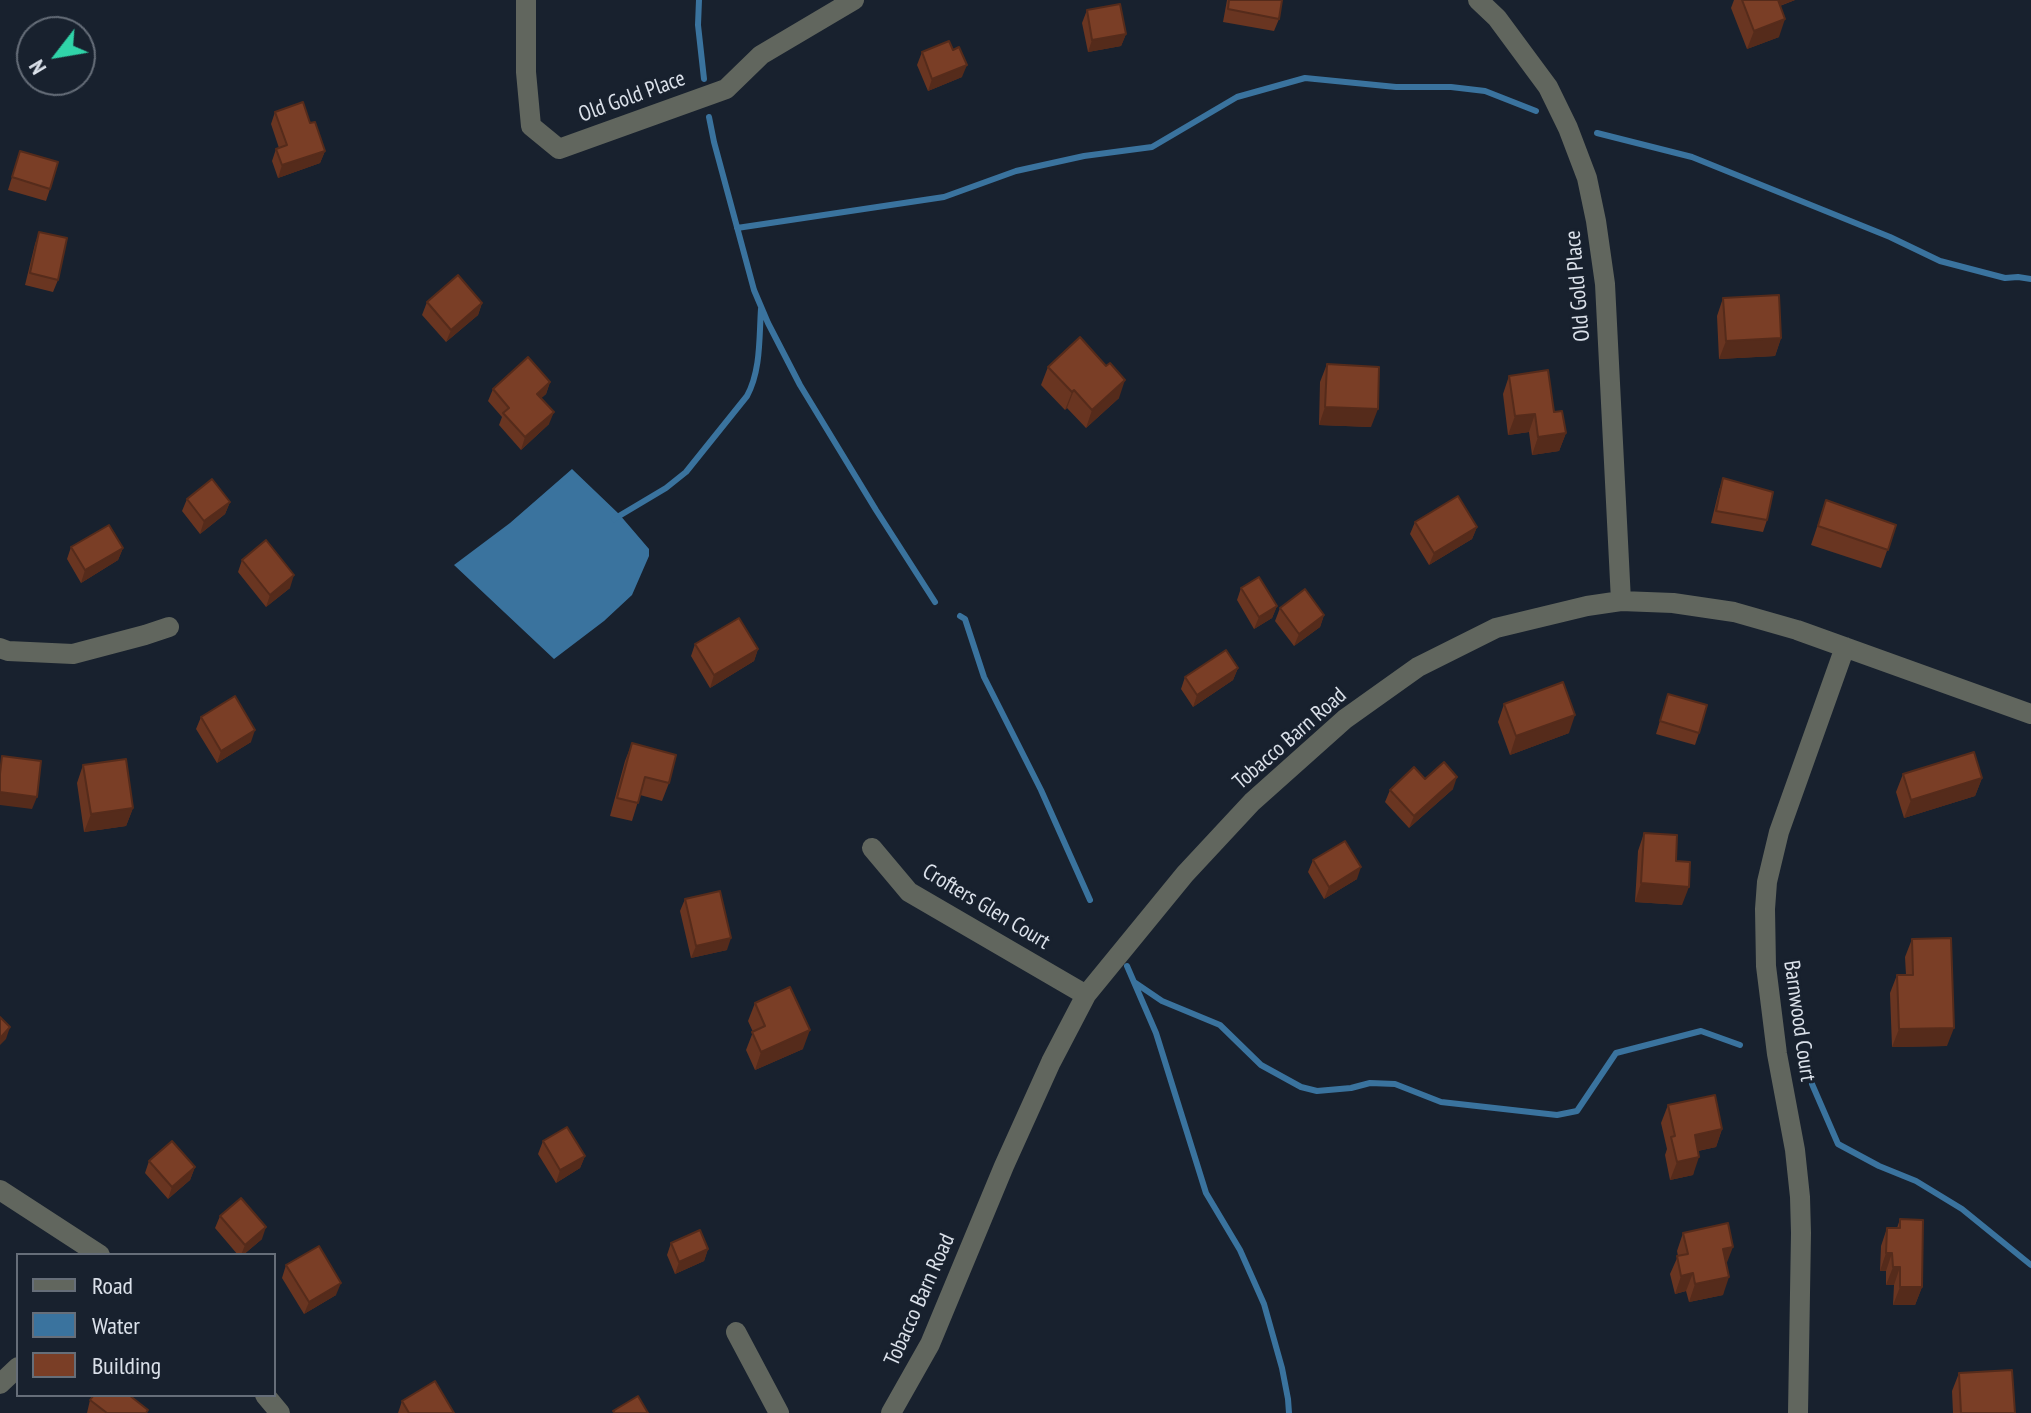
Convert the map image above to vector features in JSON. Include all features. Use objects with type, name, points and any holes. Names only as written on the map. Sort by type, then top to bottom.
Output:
[{"type":"street","name":"Old Gold Place","points":[[526,0],[526,72],[531,126],[559,149],[726,89],[761,55],[854,0]]},
{"type":"street","name":"Old Gold Place","points":[[1478,0],[1497,18],[1548,87],[1587,178],[1605,284],[1621,601]]},
{"type":"street","name":"Tobacco Barn Road","points":[[891,1413],[930,1344],[1004,1166],[1051,1062],[1086,995],[1185,874],[1252,802],[1345,719],[1418,667],[1496,628],[1621,601],[1673,603],[1734,612],[1797,630],[2031,714]]},
{"type":"street","points":[[0,648],[73,654],[169,627]]},
{"type":"street","name":"Barnwood Court","points":[[1798,1413],[1800,1197],[1766,966],[1765,909],[1767,882],[1779,832],[1845,647]]},
{"type":"street","name":"Crofters Glen Court","points":[[872,848],[909,892],[1086,995]]},
{"type":"street","points":[[0,1190],[95,1253]]},
{"type":"street","points":[[736,1332],[779,1413]]},
{"type":"street","points":[[0,1384],[16,1369]]},
{"type":"street","points":[[267,1397],[280,1413]]},
{"type":"water","points":[[572,469],[619,514],[649,549],[649,556],[632,595],[554,659],[454,565],[510,523]]},
{"type":"building","points":[[1229,0],[1282,0],[1279,19],[1228,9]]},
{"type":"building","points":[[1742,0],[1778,0],[1785,19],[1754,31]]},
{"type":"building","points":[[1120,4],[1126,34],[1092,40],[1087,10]]},
{"type":"building","points":[[949,41],[953,50],[959,47],[967,65],[932,79],[922,52]]},
{"type":"building","points":[[303,102],[310,123],[315,122],[325,151],[282,165],[276,149],[287,145],[275,112]]},
{"type":"building","points":[[20,151],[58,162],[50,189],[12,177]]},
{"type":"building","points":[[39,232],[67,238],[58,280],[30,273]]},
{"type":"building","points":[[458,275],[482,303],[451,330],[427,302]]},
{"type":"building","points":[[1779,295],[1781,338],[1726,341],[1723,298]]},
{"type":"building","points":[[1080,337],[1106,366],[1110,363],[1125,380],[1092,410],[1048,367]]},
{"type":"building","points":[[528,357],[550,382],[537,394],[554,412],[525,437],[503,413],[509,408],[493,389]]},
{"type":"building","points":[[1327,364],[1379,367],[1378,409],[1325,407]]},
{"type":"building","points":[[1548,370],[1554,412],[1562,411],[1566,433],[1538,437],[1535,414],[1515,416],[1509,376]]},
{"type":"building","points":[[1723,478],[1773,492],[1767,520],[1716,511]]},
{"type":"building","points":[[212,479],[230,502],[204,521],[187,499]]},
{"type":"building","points":[[1458,496],[1477,527],[1434,553],[1415,522]]},
{"type":"building","points":[[1826,500],[1896,525],[1888,550],[1818,526]]},
{"type":"building","points":[[109,525],[123,548],[85,570],[71,547]]},
{"type":"building","points":[[266,540],[294,575],[270,595],[242,560]]},
{"type":"building","points":[[1259,577],[1277,606],[1259,617],[1241,588]]},
{"type":"building","points":[[1305,589],[1324,615],[1299,634],[1280,608]]},
{"type":"building","points":[[739,618],[758,649],[714,675],[695,644]]},
{"type":"building","points":[[1226,650],[1238,668],[1197,695],[1185,677]]},
{"type":"building","points":[[1563,682],[1575,715],[1516,736],[1504,704]]},
{"type":"building","points":[[1668,694],[1707,705],[1699,733],[1660,721]]},
{"type":"building","points":[[235,696],[255,730],[221,751],[201,717]]},
{"type":"building","points":[[632,743],[676,755],[669,783],[645,777],[638,803],[617,798]]},
{"type":"building","points":[[1974,752],[1982,778],[1911,800],[1903,774]]},
{"type":"building","points":[[2,756],[41,761],[37,797],[0,792]]},
{"type":"building","points":[[126,759],[133,808],[91,814],[83,765]]},
{"type":"building","points":[[1444,762],[1457,777],[1414,816],[1390,790],[1414,767],[1425,779]]},
{"type":"building","points":[[1644,833],[1677,835],[1676,861],[1690,862],[1689,887],[1641,883]]},
{"type":"building","points":[[1345,841],[1361,867],[1329,887],[1313,860]]},
{"type":"building","points":[[720,891],[731,938],[696,946],[685,899]]},
{"type":"building","points":[[1951,938],[1954,1028],[1899,1029],[1897,975],[1913,975],[1912,939]]},
{"type":"building","points":[[790,987],[810,1030],[761,1052],[752,1032],[765,1026],[755,1003]]},
{"type":"building","points":[[0,1017],[10,1027],[0,1038]]},
{"type":"building","points":[[1715,1095],[1722,1129],[1695,1135],[1699,1157],[1677,1162],[1668,1105]]},
{"type":"building","points":[[567,1127],[585,1156],[560,1170],[543,1141]]},
{"type":"building","points":[[172,1141],[195,1167],[172,1187],[149,1161]]},
{"type":"building","points":[[241,1198],[266,1227],[245,1245],[220,1216]]},
{"type":"building","points":[[1900,1219],[1923,1220],[1922,1287],[1900,1287],[1900,1267],[1893,1267],[1892,1253],[1886,1253],[1887,1228],[1900,1228]]},
{"type":"building","points":[[1728,1223],[1733,1247],[1723,1249],[1729,1277],[1695,1284],[1693,1273],[1681,1276],[1677,1256],[1688,1254],[1683,1233]]},
{"type":"building","points":[[700,1230],[708,1249],[679,1262],[671,1243]]},
{"type":"building","points":[[319,1246],[341,1283],[309,1302],[286,1265]]},
{"type":"building","points":[[2012,1370],[2015,1413],[1961,1413],[1959,1373]]},
{"type":"building","points":[[435,1381],[454,1413],[409,1413],[402,1401]]},
{"type":"building","points":[[638,1396],[648,1413],[613,1411]]},
{"type":"building","points":[[92,1397],[132,1397],[148,1410],[146,1413],[107,1413],[90,1400]]},
{"type":"waterway","points":[[699,0],[698,25],[704,79]]},
{"type":"waterway","points":[[737,228],[944,197],[1016,171],[1084,156],[1152,147],[1237,97],[1305,78],[1396,87],[1451,87],[1485,91],[1536,111]]},
{"type":"waterway","points":[[709,117],[754,290],[768,323],[800,385],[935,602]]},
{"type":"waterway","points":[[1597,133],[1692,157],[1890,237],[1940,261],[2005,278],[2031,279]]},
{"type":"waterway","points":[[614,519],[666,488],[686,472],[747,396],[757,365],[761,309]]},
{"type":"waterway","points":[[960,616],[965,619],[984,677],[1041,790],[1090,900]]},
{"type":"waterway","points":[[1127,966],[1156,1033],[1206,1193],[1240,1250],[1264,1304],[1282,1368],[1289,1413]]},
{"type":"waterway","points":[[1134,982],[1162,1001],[1220,1025],[1261,1065],[1301,1087],[1317,1091],[1370,1083],[1395,1084],[1441,1102],[1557,1115],[1577,1111],[1616,1053],[1701,1031],[1740,1045]]},
{"type":"waterway","points":[[1812,1084],[1838,1144],[1916,1181],[1962,1209],[2031,1265]]}]
